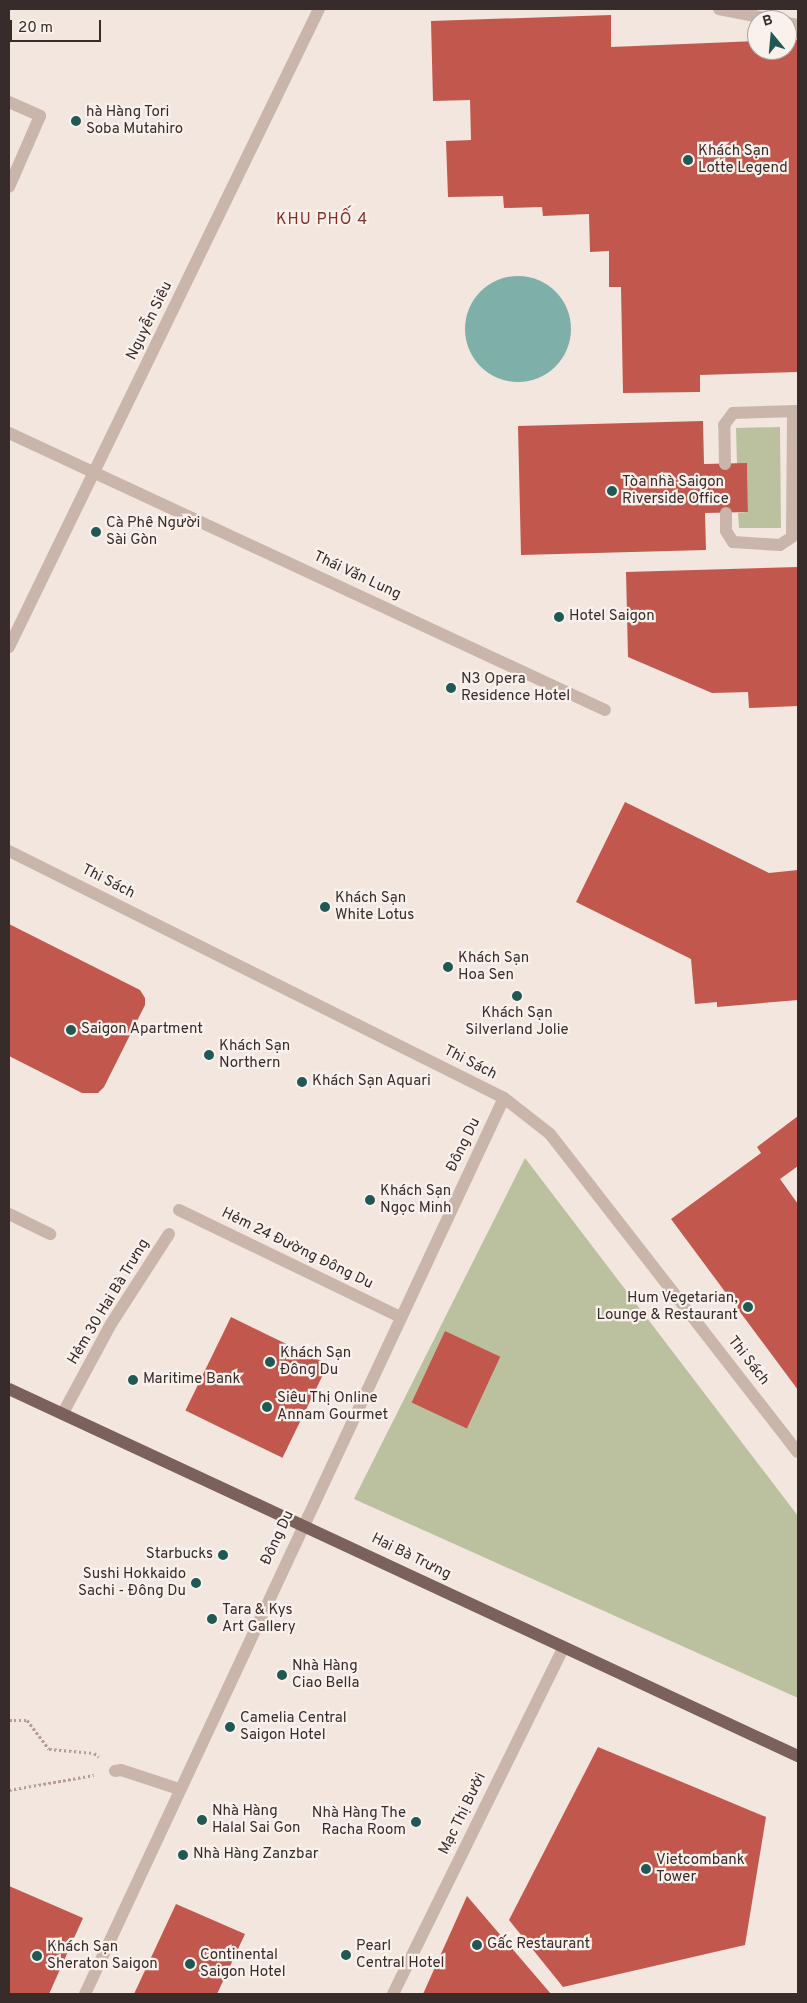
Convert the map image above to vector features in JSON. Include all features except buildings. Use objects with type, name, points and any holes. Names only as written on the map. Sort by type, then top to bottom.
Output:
[{"type":"main road","name":"Hai Bà Trưng","points":[[9,1388],[303,1524],[562,1649],[798,1756]]},
{"type":"street","name":"Nguyễn Siêu","points":[[9,648],[319,9]]},
{"type":"street","points":[[719,9],[747,15]]},
{"type":"street","points":[[9,102],[40,116],[9,187]]},
{"type":"street","points":[[725,464],[724,426],[733,413],[796,411],[792,537],[780,544],[733,542],[726,531],[726,513]]},
{"type":"street","name":"Thái Văn Lung","points":[[9,433],[605,710]]},
{"type":"street","name":"Thi Sách","points":[[9,851],[504,1098],[550,1134],[798,1452]]},
{"type":"street","name":"Đông Du","points":[[85,1994],[179,1788],[504,1098]]},
{"type":"street","name":"Hẻm 24 Đường Đông Du","points":[[179,1210],[400,1317]]},
{"type":"street","points":[[9,1214],[50,1234]]},
{"type":"street","name":"Hẻm 30 Hai Bà Trưng","points":[[63,1413],[111,1324],[169,1234]]},
{"type":"street","name":"Mạc Thị Bưởi","points":[[393,1994],[562,1649]]},
{"type":"street","points":[[118,1770],[179,1788]]},
{"type":"path","points":[[9,1720],[27,1720],[49,1749],[94,1753],[118,1770]]},
{"type":"path","points":[[9,1790],[118,1770]]},
{"type":"green space","points":[[780,427],[781,528],[739,528],[738,513],[748,512],[747,464],[737,464],[736,428]]},
{"type":"green space","points":[[525,1158],[798,1516],[798,1698],[354,1499]]},
{"type":"water","points":[[518,276],[538,280],[556,291],[567,309],[571,329],[567,349],[556,367],[538,378],[518,382],[498,378],[480,367],[469,349],[465,329],[469,309],[480,291],[498,280]]},
{"type":"place","name":"hà Hàng Tori Soba Mutahiro","points":[[76,121]]},
{"type":"place","name":"Khách Sạn Lotte Legend","points":[[688,160]]},
{"type":"place","name":"Tòa nhà Saigon Riverside Office","points":[[612,491]]},
{"type":"place","name":"Cà Phê Người Sài Gòn","points":[[96,532]]},
{"type":"place","name":"Hotel Saigon","points":[[559,617]]},
{"type":"place","name":"N3 Opera Residence Hotel","points":[[451,688]]},
{"type":"place","name":"Khách Sạn White Lotus","points":[[325,907]]},
{"type":"place","name":"Khách Sạn Hoa Sen","points":[[448,967]]},
{"type":"place","name":"Khách Sạn Silverland Jolie","points":[[517,996]]},
{"type":"place","name":"Saigon Apartment","points":[[71,1030]]},
{"type":"place","name":"Khách Sạn Northern","points":[[209,1055]]},
{"type":"place","name":"Khách Sạn Aquari","points":[[302,1082]]},
{"type":"place","name":"Khách Sạn Ngọc Minh","points":[[370,1200]]},
{"type":"place","name":"Hum Vegetarian, Lounge & Restaurant","points":[[748,1307]]},
{"type":"place","name":"Khách Sạn Đông Du","points":[[270,1362]]},
{"type":"place","name":"Maritime Bank","points":[[133,1380]]},
{"type":"place","name":"Siêu Thị Online Annam Gourmet","points":[[267,1407]]},
{"type":"place","name":"Starbucks","points":[[223,1555]]},
{"type":"place","name":"Sushi Hokkaido Sachi - Đông Du","points":[[196,1583]]},
{"type":"place","name":"Tara & Kys Art Gallery","points":[[212,1619]]},
{"type":"place","name":"Nhà Hàng Ciao Bella","points":[[282,1675]]},
{"type":"place","name":"Camelia Central Saigon Hotel","points":[[230,1727]]},
{"type":"place","name":"Nhà Hàng Halal Sai Gon","points":[[202,1820]]},
{"type":"place","name":"Nhà Hàng The Racha Room","points":[[416,1822]]},
{"type":"place","name":"Nhà Hàng Zanzbar","points":[[183,1855]]},
{"type":"place","name":"Vietcombank Tower","points":[[646,1869]]},
{"type":"place","name":"Gấc Restaurant","points":[[477,1945]]},
{"type":"place","name":"Pearl Central Hotel","points":[[346,1955]]},
{"type":"place","name":"Khách Sạn Sheraton Saigon","points":[[37,1956]]},
{"type":"place","name":"Continental Saigon Hotel","points":[[190,1964]]},
{"type":"district","name":"KHU PHỐ 4","points":[[322,220]]}]
